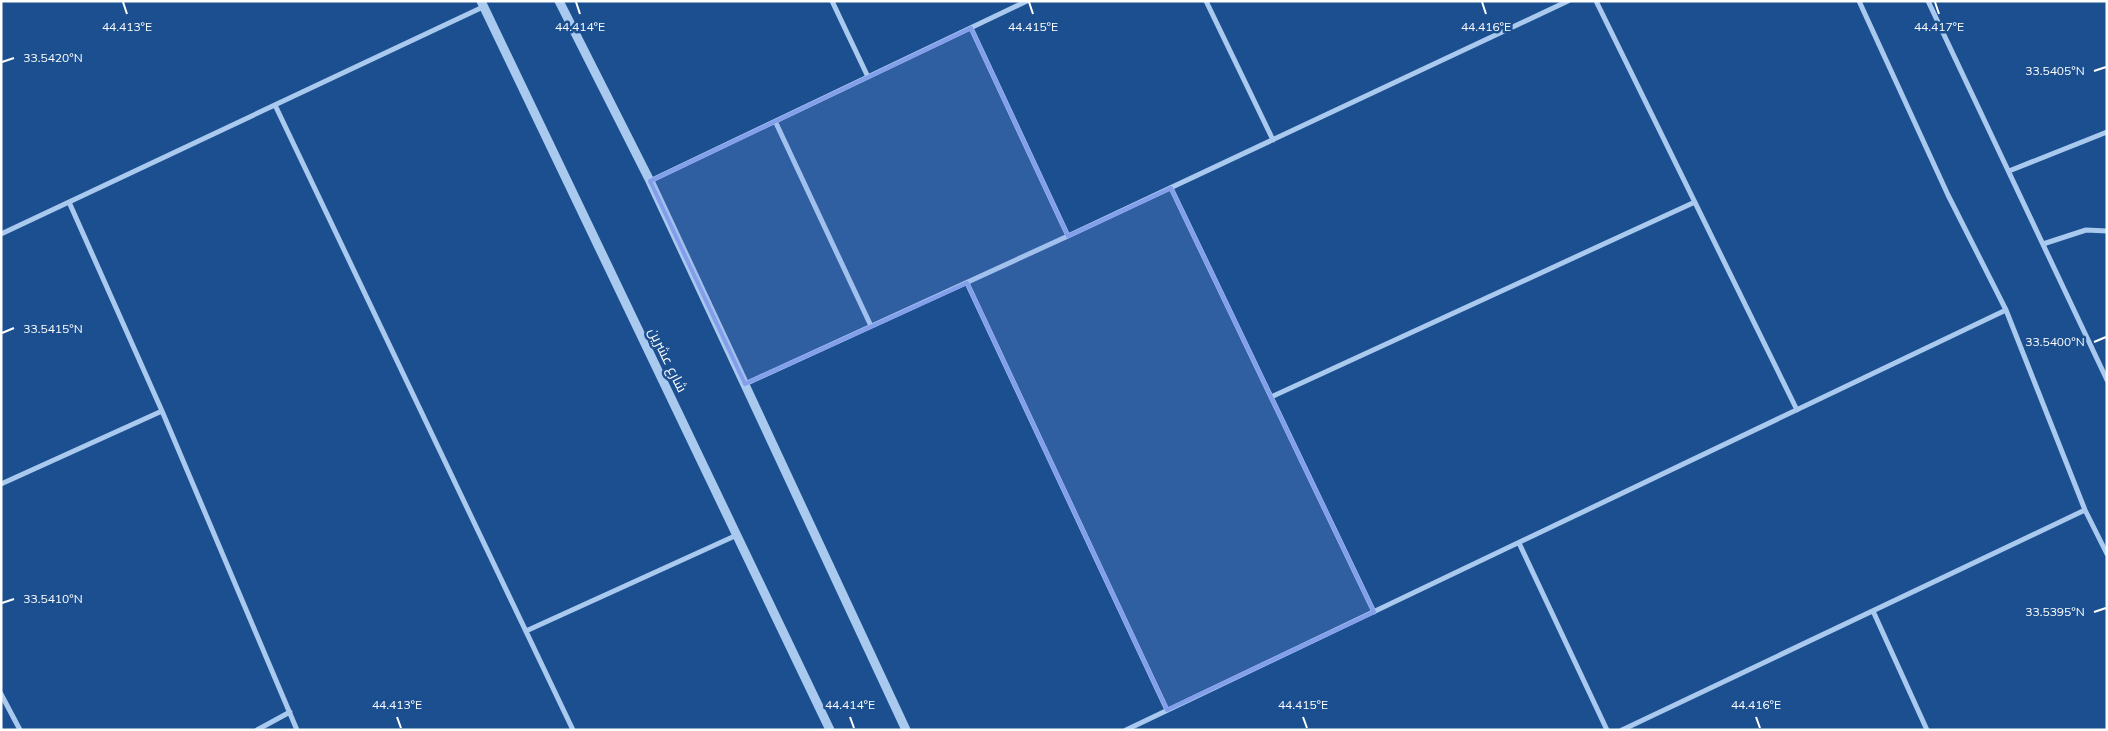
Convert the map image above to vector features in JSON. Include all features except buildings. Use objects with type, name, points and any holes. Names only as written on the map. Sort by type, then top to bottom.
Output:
[{"type":"street","points":[[560,1],[650,181],[906,730]]},
{"type":"street","points":[[832,1],[868,77]]},
{"type":"street","points":[[650,181],[776,123],[1027,1]]},
{"type":"street","points":[[1206,1],[1273,140]]},
{"type":"street","points":[[745,384],[1068,236],[1568,1]]},
{"type":"street","points":[[1596,1],[1797,410]]},
{"type":"street","points":[[1859,1],[1948,195],[2006,310],[2085,510],[2107,554]]},
{"type":"street","points":[[1928,1],[2107,380]]},
{"type":"street","points":[[1,234],[275,105],[482,4]]},
{"type":"street","name":"شارع عشرين","points":[[482,4],[830,730]]},
{"type":"street","points":[[971,28],[1068,236]]},
{"type":"street","points":[[275,105],[573,730]]},
{"type":"street","points":[[776,123],[871,326]]},
{"type":"street","points":[[2009,171],[2107,132]]},
{"type":"street","points":[[1171,188],[1374,612]]},
{"type":"street","points":[[69,202],[162,411],[297,730]]},
{"type":"street","points":[[1271,397],[1695,202]]},
{"type":"street","points":[[2043,244],[2086,230],[2107,230]]},
{"type":"street","points":[[967,283],[1167,710]]},
{"type":"street","points":[[1126,730],[2006,310]]},
{"type":"street","points":[[1,484],[162,411]]},
{"type":"street","points":[[1622,730],[2085,510]]},
{"type":"street","points":[[526,631],[737,535]]},
{"type":"street","points":[[1519,543],[1607,730]]},
{"type":"street","points":[[1873,611],[1927,730]]},
{"type":"street","points":[[1,694],[20,730]]},
{"type":"street","points":[[257,730],[290,712]]},
{"type":"highlighted area","points":[[971,28],[1068,236],[1171,188],[1374,612],[1167,710],[967,283],[745,384],[650,181]]}]
